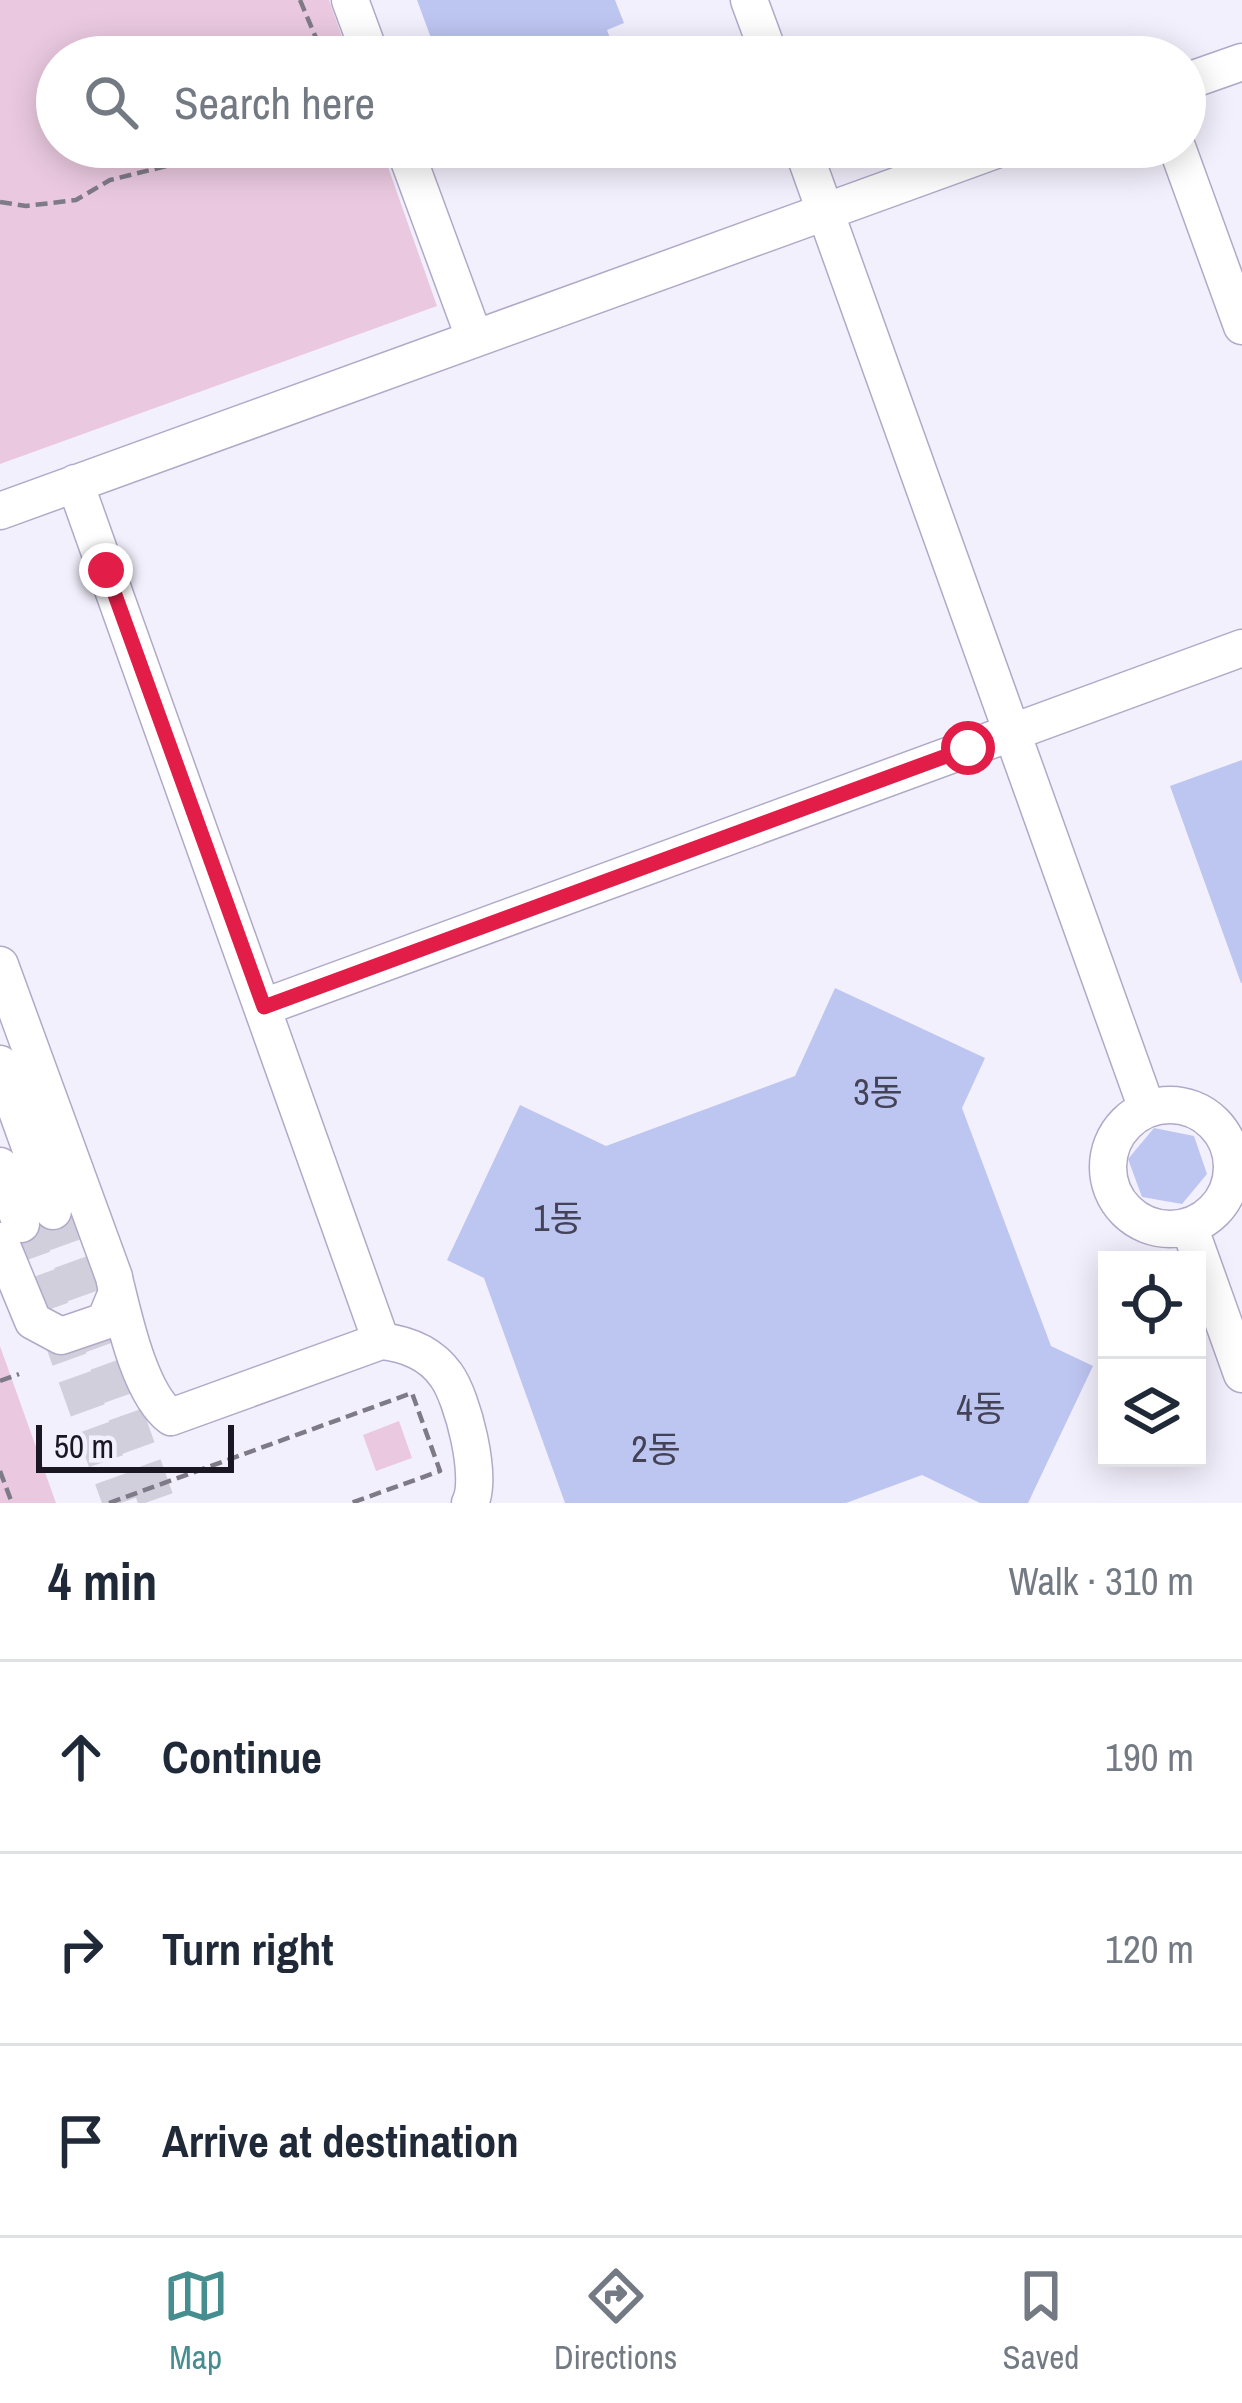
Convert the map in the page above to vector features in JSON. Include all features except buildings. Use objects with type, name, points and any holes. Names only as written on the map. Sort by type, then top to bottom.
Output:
[{"type":"street","points":[[350,0],[363,36]]},
{"type":"street","points":[[749,0],[762,36]]},
{"type":"street","points":[[1206,75],[1242,62]]},
{"type":"street","points":[[412,168],[474,337]]},
{"type":"street","points":[[810,168],[1147,1109]]},
{"type":"street","points":[[0,511],[946,168]]},
{"type":"street","points":[[1185,168],[1242,326]]},
{"type":"street","points":[[75,483],[381,1341]]},
{"type":"street","points":[[264,1007],[1242,648]]},
{"type":"street","points":[[0,965],[118,1292],[105,1321],[61,1336],[33,1321],[24,1307],[24,1225],[0,1064]]},
{"type":"street","points":[[1164,1104],[1204,1114],[1220,1129],[1229,1148],[1228,1189],[1218,1207],[1189,1226],[1164,1230],[1147,1225],[1131,1216],[1110,1186],[1109,1150],[1116,1134],[1147,1109],[1164,1104]]},
{"type":"street","points":[[0,1166],[24,1225]]},
{"type":"street","points":[[1189,1226],[1242,1374]]},
{"type":"street","points":[[114,1276],[126,1325],[156,1406],[171,1417],[381,1341],[412,1345],[447,1375],[475,1456],[475,1497],[470,1503]]},
{"type":"path","points":[[300,0],[315,36]]},
{"type":"path","points":[[0,202],[26,206],[76,200],[110,180],[158,168]]},
{"type":"path","points":[[0,1381],[19,1374]]},
{"type":"path","points":[[109,1503],[412,1393],[440,1471],[351,1503]]},
{"type":"path","points":[[0,1471],[12,1503]]},
{"type":"shaded area","points":[[0,0],[329,0],[342,36],[36,36],[36,168],[388,168],[437,306],[0,464]]},
{"type":"shaded area","points":[[0,1346],[56,1503],[0,1503]]},
{"type":"shaded area","points":[[399,1421],[412,1458],[376,1471],[363,1435]]},
{"type":"tunnel","points":[[53,1211],[157,1503]]},
{"type":"tunnel","points":[[21,1224],[121,1503]]},
{"type":"route","points":[[106,570],[264,1007],[968,748]]}]
